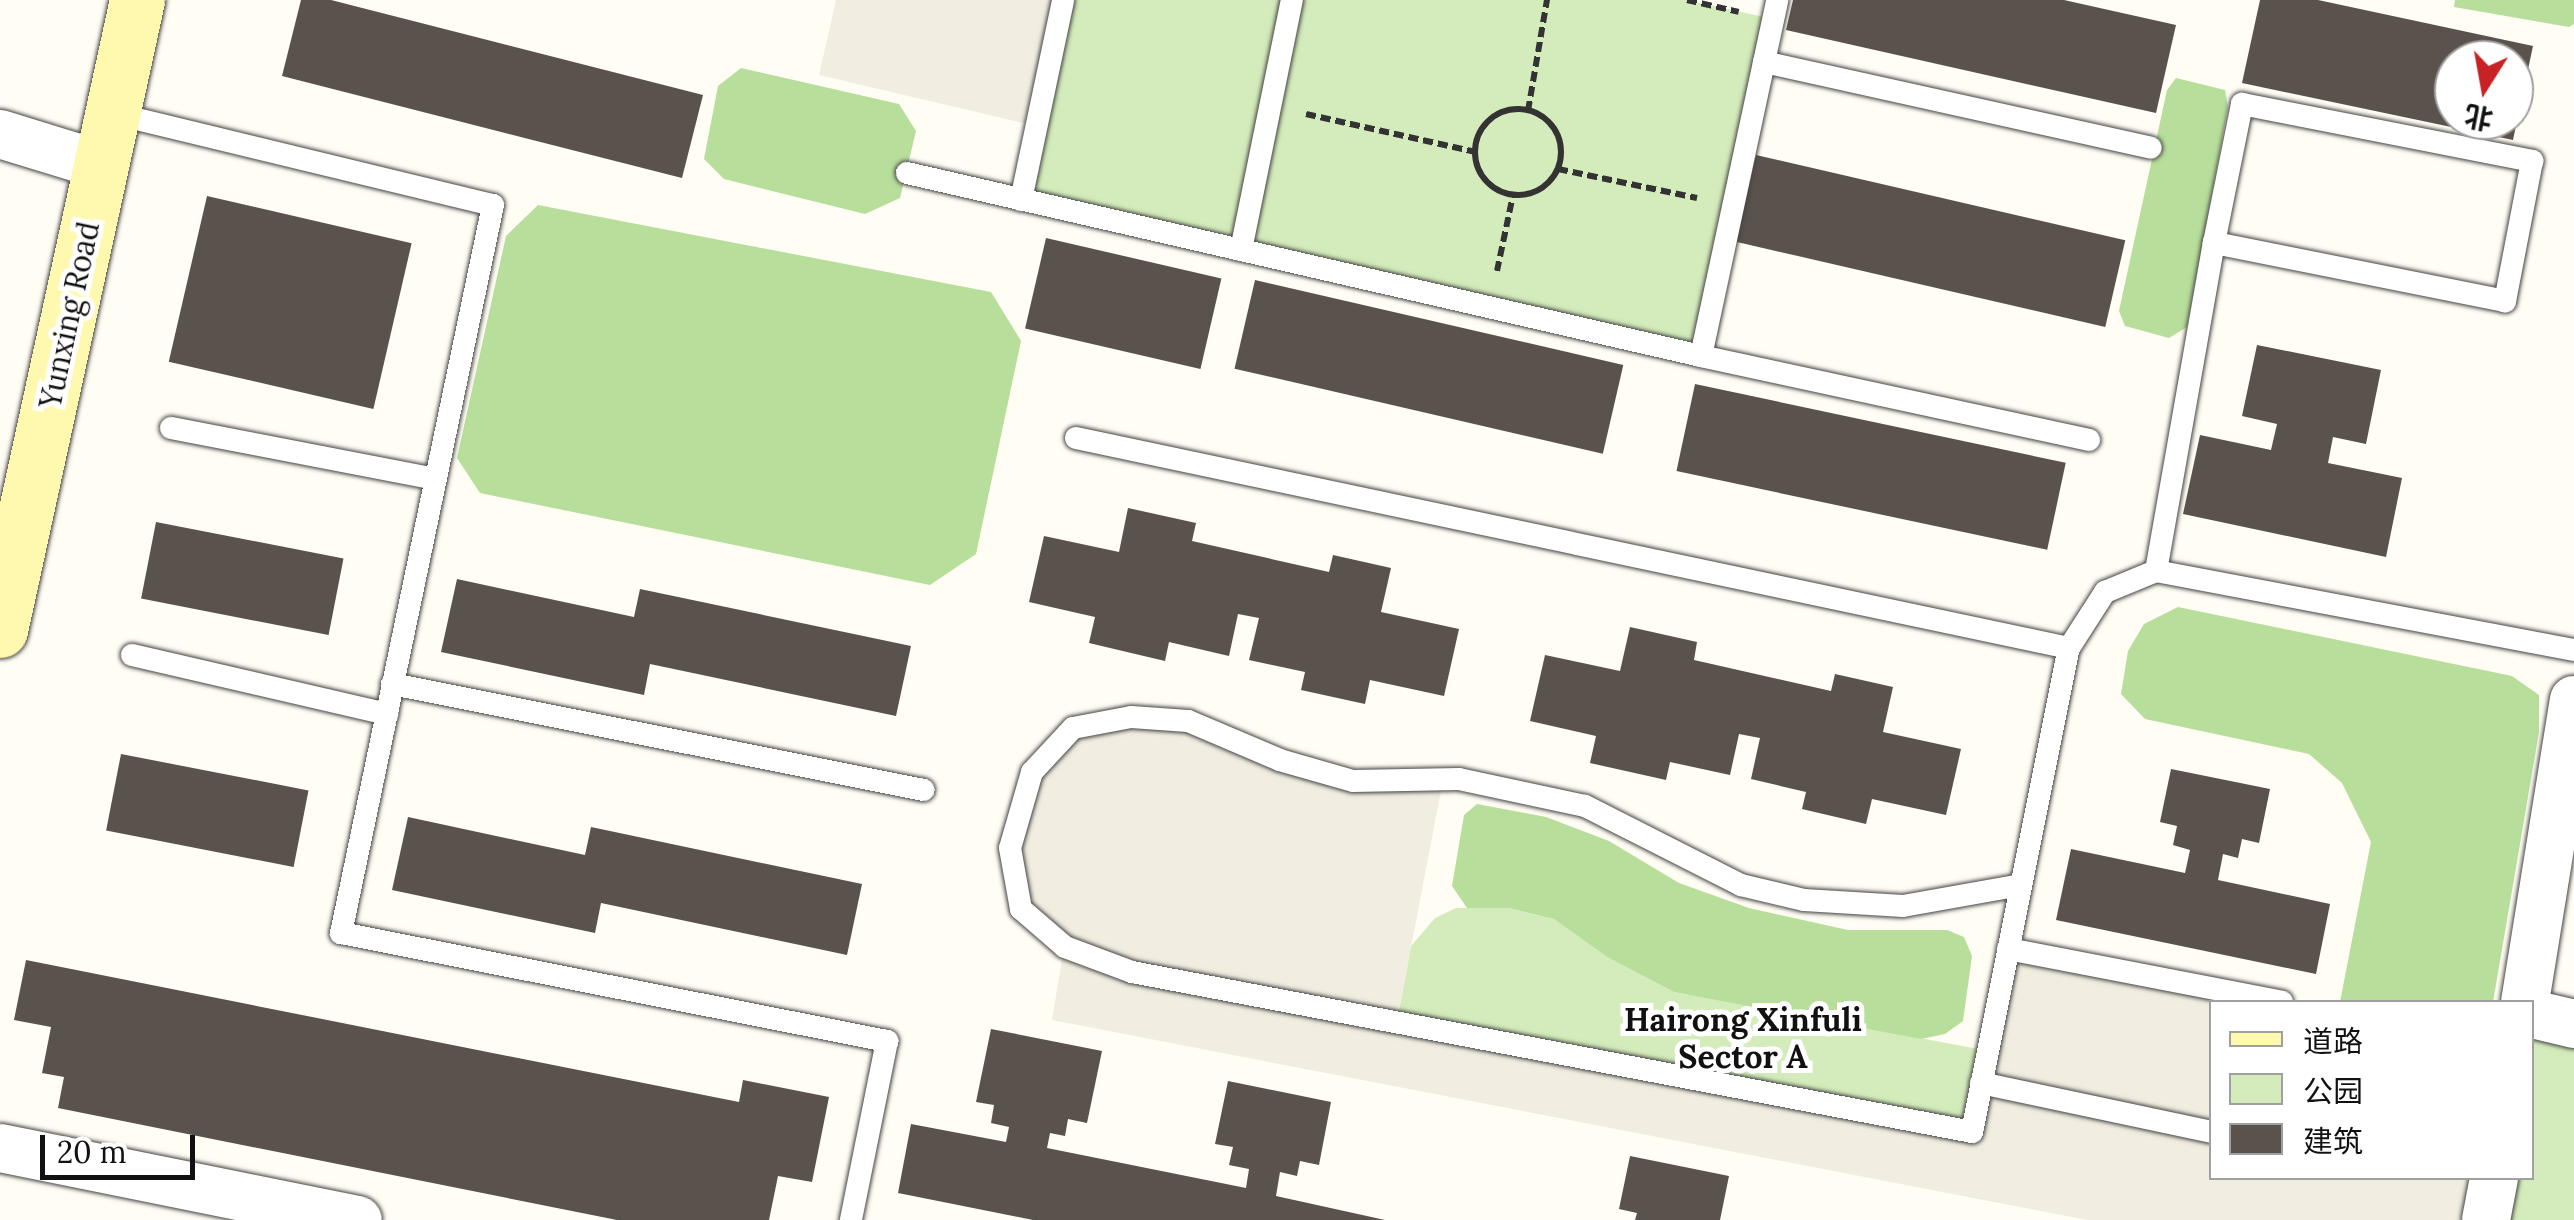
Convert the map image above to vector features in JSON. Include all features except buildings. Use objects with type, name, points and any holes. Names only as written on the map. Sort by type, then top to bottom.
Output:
[{"type":"main road","name":"Yunxing Road","points":[[0,630],[137,0]]},
{"type":"street","points":[[0,134],[101,165]]},
{"type":"street","points":[[2525,1000],[2574,700]]},
{"type":"street","points":[[2534,1014],[2574,1024]]},
{"type":"street","points":[[0,1148],[358,1220]]},
{"type":"street","points":[[2486,1220],[2494,1180]]},
{"type":"lane","points":[[1020,200],[1063,0]]},
{"type":"lane","points":[[1241,250],[1292,0]]},
{"type":"lane","points":[[1701,356],[1775,10]]},
{"type":"lane","points":[[1764,62],[2151,148]]},
{"type":"lane","points":[[2156,571],[2214,243],[2242,104],[2532,161],[2505,301],[2214,243]]},
{"type":"lane","points":[[112,113],[493,205],[341,933],[887,1042],[851,1220]]},
{"type":"lane","points":[[908,174],[1701,356],[2089,440]]},
{"type":"lane","points":[[172,428],[435,480]]},
{"type":"lane","points":[[1076,438],[2069,648]]},
{"type":"lane","points":[[2021,885],[1903,906],[1804,900],[1741,885],[1585,806],[1459,780],[1352,781],[1280,760],[1188,722],[1131,718],[1074,728],[1032,772],[1010,848],[1021,909],[1064,947],[1132,972],[1972,1132],[2069,648],[2105,592],[2156,571],[2574,650]]},
{"type":"lane","points":[[132,655],[386,714]]},
{"type":"lane","points":[[392,684],[924,790]]},
{"type":"lane","points":[[2008,948],[2272,1000]]},
{"type":"lane","points":[[1981,1083],[2209,1131]]},
{"type":"path","points":[[1528,112],[1548,0]]},
{"type":"path","points":[[1687,0],[1775,10]]},
{"type":"path","points":[[1270,106],[1476,152]]},
{"type":"path","points":[[1504,112],[1528,112],[1544,118],[1554,129],[1560,141],[1558,169],[1540,189],[1513,196],[1488,183],[1476,152],[1482,130],[1491,118],[1504,112]]},
{"type":"path","points":[[1558,169],[1733,206]]},
{"type":"path","points":[[1490,307],[1513,196]]},
{"type":"green space","points":[[1063,0],[1687,0],[1773,19],[1701,356],[1021,200]]},
{"type":"green space","points":[[2455,0],[2574,0],[2574,24],[2569,27],[2454,7]]},
{"type":"green space","points":[[741,68],[899,104],[916,131],[900,198],[865,214],[724,179],[704,159],[718,86]]},
{"type":"green space","points":[[2176,78],[2225,90],[2228,107],[2187,327],[2169,338],[2125,326],[2119,311],[2167,90]]},
{"type":"green space","points":[[538,205],[991,292],[1021,341],[976,554],[930,585],[480,493],[457,458],[506,236]]},
{"type":"green space","points":[[2178,607],[2512,676],[2539,695],[2539,732],[2493,1000],[2340,1000],[2371,842],[2342,783],[2309,754],[2145,719],[2121,694],[2128,651],[2144,624]]},
{"type":"green space","points":[[1477,804],[1546,817],[1609,841],[1679,883],[1749,908],[1848,930],[1947,930],[1964,937],[1972,956],[1963,1021],[1945,1034],[1921,1039],[1674,992],[1607,957],[1554,919],[1509,908],[1467,908],[1452,886],[1464,815]]},
{"type":"green space","points":[[1456,908],[1509,908],[1554,919],[1607,957],[1674,992],[1989,1051],[1972,1132],[1397,1022],[1411,946],[1435,918]]},
{"type":"green space","points":[[2534,1014],[2574,1024],[2574,1220],[2486,1220],[2494,1180],[2534,1180]]},
{"type":"shaded area","points":[[836,0],[1063,0],[1036,126],[819,75]]},
{"type":"shaded area","points":[[1188,721],[1353,781],[1443,780],[1397,1021],[1971,1132],[2008,949],[2272,1000],[2209,1000],[2209,1180],[2494,1180],[2486,1220],[2087,1220],[1052,1020],[1064,947],[1021,909],[1010,848],[1032,772],[1073,728]]},
{"type":"district","name":"Hairong Xinfuli Sector A","points":[[1743,1040]]}]
